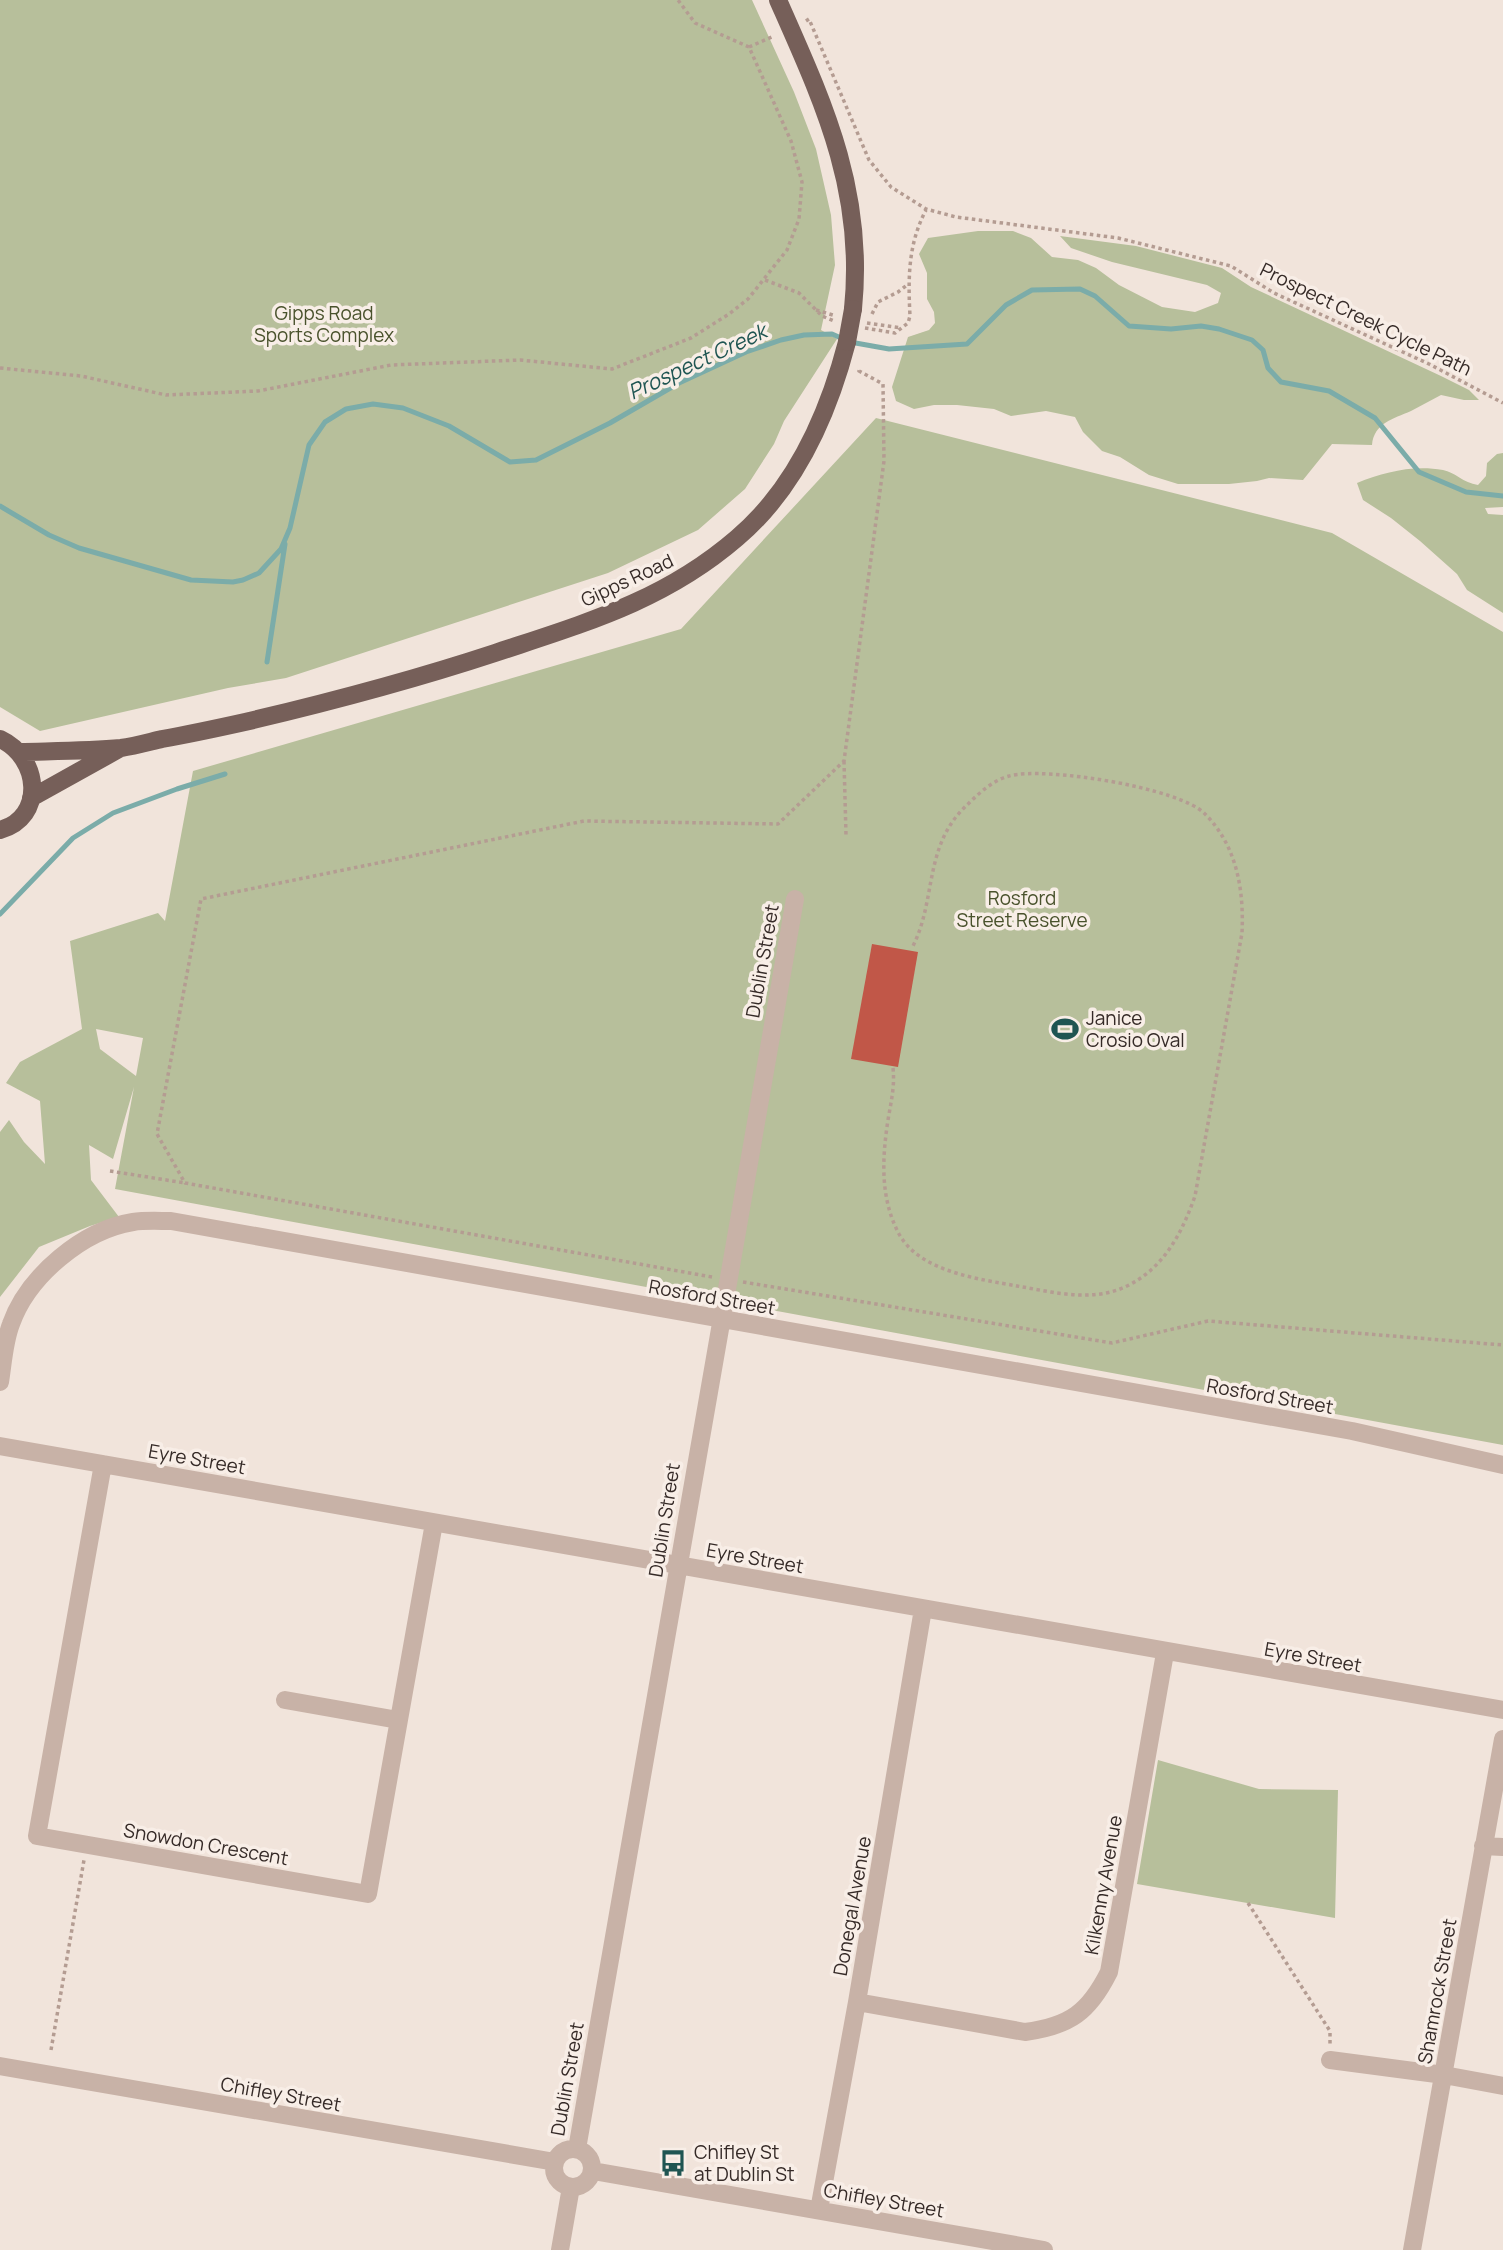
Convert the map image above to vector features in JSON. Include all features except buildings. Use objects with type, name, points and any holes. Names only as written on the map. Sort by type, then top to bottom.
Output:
[{"type":"main road","name":"Gipps Road","points":[[20,752],[122,748],[331,702],[419,677],[628,607],[691,573],[732,543],[765,509],[806,452],[830,399],[840,369],[853,309],[854,232],[844,174],[818,89],[778,0]]},
{"type":"main road","points":[[0,739],[20,752],[29,765],[33,781],[31,798],[25,811],[2,832]]},
{"type":"main road","name":"Gipps Road","points":[[31,798],[122,748]]},
{"type":"street","name":"Dublin Street","points":[[577,2149],[726,1279],[795,899]]},
{"type":"street","name":"Rosford Street","points":[[0,1382],[10,1326],[25,1293],[52,1263],[97,1234],[134,1222],[171,1221],[1352,1431],[1503,1465]]},
{"type":"street","name":"Eyre Street","points":[[0,1446],[1165,1653],[1503,1710]]},
{"type":"street","name":"Snowdon Crescent","points":[[103,1464],[37,1836],[368,1894],[434,1523]]},
{"type":"street","name":"Donegal Avenue","points":[[819,2210],[923,1609]]},
{"type":"street","name":"Kilkenny Avenue","points":[[857,2002],[1025,2032],[1049,2029],[1069,2021],[1086,2008],[1099,1993],[1110,1972],[1165,1653]]},
{"type":"street","points":[[285,1700],[398,1720]]},
{"type":"street","name":"Shamrock Street","points":[[1412,2250],[1503,1739]]},
{"type":"street","points":[[1483,1846],[1503,1847]]},
{"type":"street","points":[[1330,2060],[1503,2086]]},
{"type":"street","name":"Chifley Street","points":[[0,2066],[555,2162]]},
{"type":"street","points":[[577,2149],[591,2159],[593,2171],[591,2177],[582,2185],[571,2187],[559,2181],[554,2169],[555,2162],[565,2150],[577,2149]]},
{"type":"street","name":"Chifley Street","points":[[593,2171],[1044,2250]]},
{"type":"street","points":[[560,2250],[571,2187]]},
{"type":"path","points":[[0,368],[81,376],[166,395],[258,391],[391,365],[520,360],[612,369],[691,338],[748,299],[788,250],[799,219],[802,182],[791,141],[749,47],[695,23],[678,0]]},
{"type":"path","name":"Prospect Creek Cycle Path","points":[[809,19],[870,160],[891,187],[926,209],[956,217],[1118,238],[1231,266],[1274,293],[1429,364],[1503,403]]},
{"type":"path","points":[[749,47],[771,37]]},
{"type":"path","points":[[903,328],[910,316],[908,284],[913,241],[926,209]]},
{"type":"path","points":[[765,280],[799,293],[816,310]]},
{"type":"path","points":[[872,314],[878,302],[908,284]]},
{"type":"path","points":[[846,835],[844,761],[884,461],[883,384],[859,370]]},
{"type":"path","points":[[185,1183],[156,1134],[201,898],[584,821],[778,824],[844,761]]},
{"type":"path","points":[[893,1068],[895,1081],[884,1146],[884,1185],[894,1222],[911,1250],[949,1271],[1068,1295],[1112,1292],[1128,1286],[1147,1273],[1171,1249],[1180,1235],[1195,1196],[1242,933],[1240,878],[1226,843],[1205,813],[1180,799],[1157,791],[1061,774],[1007,776],[996,781],[965,806],[943,837],[934,859],[921,932],[912,948]]},
{"type":"path","points":[[110,1171],[726,1279],[1112,1343],[1208,1321],[1503,1345]]},
{"type":"path","points":[[51,2050],[87,1844]]},
{"type":"path","points":[[1248,1903],[1330,2031],[1330,2060]]},
{"type":"green space","name":"Gipps Road Sports Complex","points":[[0,0],[752,0],[794,92],[816,149],[831,215],[835,265],[821,330],[837,339],[784,421],[774,444],[745,489],[698,530],[608,573],[286,678],[228,688],[40,731],[0,707]]},
{"type":"green space","points":[[978,231],[1013,231],[1031,238],[1052,257],[1078,260],[1096,268],[1119,285],[1162,307],[1195,312],[1218,303],[1221,293],[1207,285],[1112,262],[1071,248],[1060,236],[1136,246],[1222,268],[1251,287],[1469,390],[1479,400],[1441,395],[1391,419],[1376,432],[1372,445],[1332,444],[1303,480],[1269,478],[1229,484],[1178,484],[1149,475],[1120,457],[1102,451],[1083,432],[1075,417],[1046,411],[1011,416],[994,409],[957,405],[934,405],[914,409],[896,401],[892,387],[908,337],[929,330],[935,323],[934,312],[927,299],[927,273],[919,254],[928,238]]},
{"type":"green space","name":"Rosford Street Reserve","points":[[876,418],[1332,533],[1503,632],[1503,1445],[115,1189],[134,1087],[113,1159],[89,1145],[91,1180],[119,1217],[39,1247],[0,1297],[0,1132],[9,1120],[24,1142],[45,1164],[40,1101],[6,1083],[20,1062],[82,1029],[70,941],[158,913],[165,921],[193,771],[681,629]],"holes":[[[96,1029],[143,1038],[136,1076],[100,1049]]]},
{"type":"green space","points":[[1503,453],[1503,507],[1485,508],[1488,514],[1503,515],[1503,613],[1467,590],[1457,574],[1420,541],[1363,500],[1357,483],[1388,473],[1420,468],[1447,471],[1478,485],[1486,476],[1487,463],[1497,454]]},
{"type":"green space","points":[[1158,1760],[1259,1789],[1338,1790],[1335,1918],[1137,1884]]},
{"type":"waterway","name":"Prospect Creek","points":[[0,506],[49,535],[79,548],[191,580],[243,580],[259,573],[281,549],[290,528],[309,445],[325,422],[346,409],[373,404],[403,408],[449,426],[510,462],[536,460],[610,423],[679,383],[746,352],[781,340],[804,335],[832,334],[850,342],[889,349],[967,344],[1006,305],[1032,290],[1080,289],[1095,296],[1129,326],[1171,329],[1201,326],[1252,340],[1263,350],[1268,368],[1281,382],[1329,391],[1375,418],[1419,472],[1466,492],[1503,496]]},
{"type":"waterway","points":[[267,662],[285,544]]},
{"type":"waterway","points":[[0,914],[73,838],[113,813],[225,774]]},
{"type":"place","name":"Janice Crosio Oval","points":[[1065,1029]]},
{"type":"place","name":"Chifley St at Dublin St","points":[[673,2163]]}]
